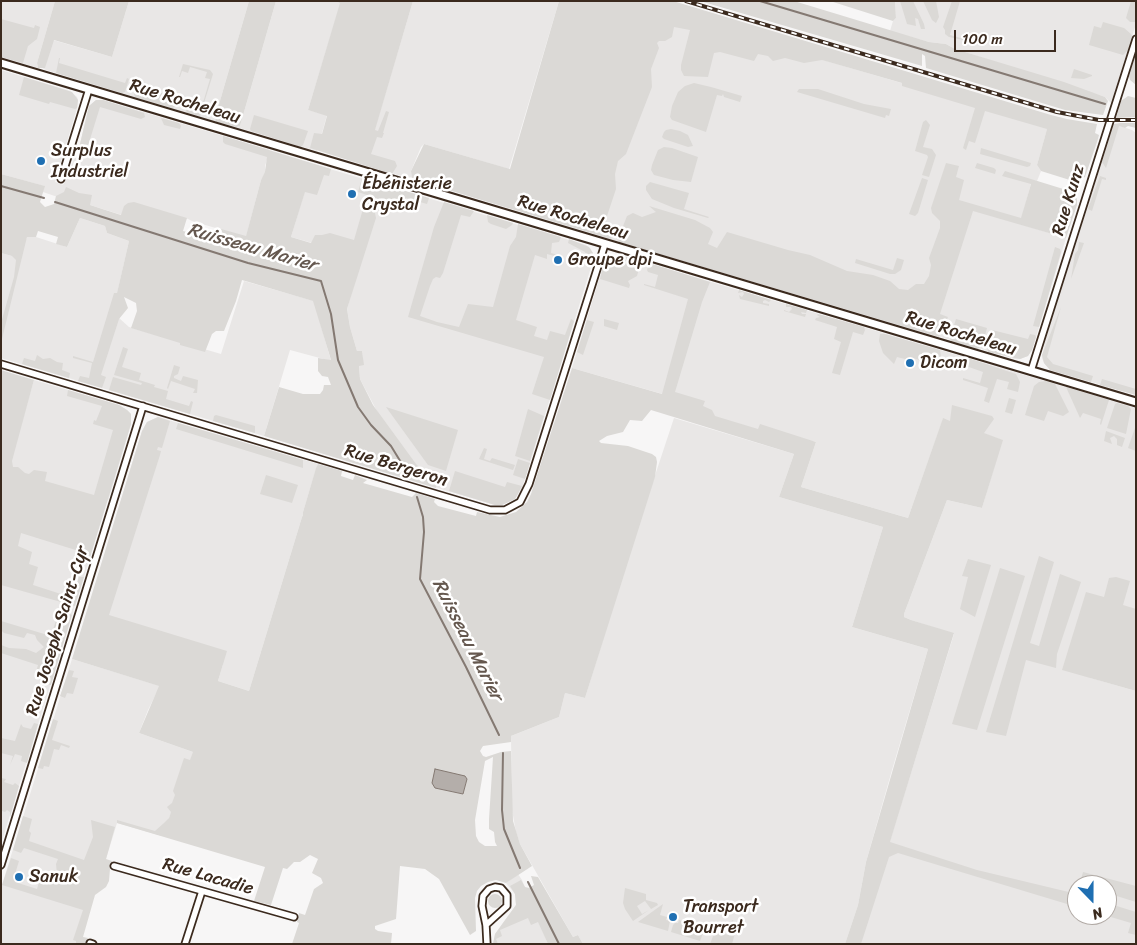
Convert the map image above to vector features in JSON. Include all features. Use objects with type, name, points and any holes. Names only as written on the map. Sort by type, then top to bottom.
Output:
[{"type":"street","name":"Rue Kunz","points":[[1031,371],[1136,39]]},
{"type":"street","name":"Rue Rocheleau","points":[[1,63],[1136,402]]},
{"type":"street","points":[[61,179],[89,89]]},
{"type":"street","name":"Rue Bergeron","points":[[1,364],[490,510],[505,510],[520,502],[530,484],[605,244]]},
{"type":"street","name":"Rue Joseph-Saint-Cyr","points":[[1,865],[144,406]]},
{"type":"street","name":"Rue Lacadie","points":[[114,866],[294,917]]},
{"type":"street","points":[[486,925],[507,906],[507,895],[501,888],[489,889],[483,896],[482,906],[487,944]]},
{"type":"street","points":[[185,944],[202,891]]},
{"type":"shaded area","points":[[1,1],[55,1],[37,63],[38,68],[1,57]]},
{"type":"shaded area","points":[[55,1],[129,1],[112,57],[54,40],[45,68],[38,68],[37,63]]},
{"type":"shaded area","points":[[129,1],[249,1],[215,118],[216,122],[43,69],[53,40],[112,57]]},
{"type":"shaded area","points":[[249,1],[276,1],[240,126],[236,127],[216,122],[215,118]]},
{"type":"shaded area","points":[[276,1],[341,2],[308,110],[327,115],[317,151],[236,127],[240,126]]},
{"type":"shaded area","points":[[337,1],[413,1],[375,130],[378,131],[386,111],[389,112],[384,133],[382,138],[377,137],[371,154],[395,161],[397,166],[392,174],[310,148],[314,133],[322,134],[327,116],[308,110],[340,3]]},
{"type":"shaded area","points":[[413,1],[559,1],[509,169],[424,144],[411,171],[412,179],[364,165]]},
{"type":"shaded area","points":[[559,1],[673,1],[1051,115],[1097,124],[1095,133],[1099,135],[1098,139],[1085,177],[1077,182],[1073,181],[1041,171],[1037,165],[1047,129],[985,111],[975,143],[969,141],[966,150],[963,148],[975,108],[902,86],[902,83],[822,60],[804,63],[785,58],[773,61],[768,56],[758,54],[754,61],[720,52],[714,53],[708,77],[684,76],[681,65],[690,30],[674,27],[672,37],[657,43],[659,48],[651,69],[652,87],[626,154],[618,161],[615,174],[616,189],[606,219],[607,230],[613,232],[611,239],[412,179],[411,171],[424,144],[510,169]]},
{"type":"shaded area","points":[[700,1],[794,1],[929,42],[946,44],[955,49],[1064,82],[1105,97],[1108,101],[1103,115],[1065,110],[926,68],[925,56],[922,54],[922,66]]},
{"type":"shaded area","points":[[830,1],[895,1],[896,18],[893,21]]},
{"type":"shaded area","points":[[895,1],[1136,1],[1136,24],[1111,103],[1105,97],[955,49],[946,44],[929,42],[890,31],[896,18]]},
{"type":"shaded area","points":[[900,1],[913,1],[925,29],[921,29],[918,19],[915,18],[916,26],[907,24]]},
{"type":"shaded area","points":[[923,1],[936,1],[939,17],[936,23],[932,20]]},
{"type":"shaded area","points":[[952,1],[960,1],[950,35],[963,40],[949,37],[945,34],[943,27]]},
{"type":"shaded area","points":[[1131,1],[1136,1],[1136,22],[1130,22],[1126,18]]},
{"type":"shaded area","points":[[663,13],[1048,126],[1037,165],[1041,171],[1037,181],[1032,180],[1020,224],[1066,238],[1032,350],[1028,356],[1015,359],[593,234]]},
{"type":"shaded area","points":[[1,19],[34,28],[35,25],[40,27],[37,39],[28,46],[23,63],[1,57]]},
{"type":"shaded area","points":[[1103,22],[1124,28],[1131,34],[1128,50],[1123,55],[1089,45],[1094,26],[1101,28]]},
{"type":"shaded area","points":[[1136,54],[1136,85],[1130,80],[1129,76]]},
{"type":"shaded area","points":[[59,58],[59,63],[125,83],[127,78],[129,79],[125,92],[122,93],[56,73]]},
{"type":"shaded area","points":[[183,64],[210,70],[213,74],[200,116],[187,113],[186,110],[189,102],[202,106],[210,79],[205,78],[207,72],[190,67],[188,73],[182,71],[179,77]]},
{"type":"shaded area","points":[[1074,69],[1092,76],[1084,79],[1071,78]]},
{"type":"shaded area","points":[[1,70],[70,91],[77,97],[77,108],[55,182],[63,185],[79,148],[89,106],[96,100],[103,100],[270,150],[265,166],[266,172],[261,180],[246,237],[186,218],[122,215],[90,205],[84,206],[43,192],[44,186],[1,174]]},
{"type":"shaded area","points":[[24,77],[72,92],[78,100],[77,108],[50,102],[49,104],[19,95]]},
{"type":"shaded area","points":[[138,81],[138,86],[178,98],[181,94],[178,105],[172,108],[135,97],[134,94]]},
{"type":"shaded area","points":[[694,83],[742,96],[740,102],[724,97],[723,94],[722,96],[717,95],[706,132],[672,120],[670,117],[678,92],[685,86]]},
{"type":"shaded area","points":[[799,89],[818,89],[864,104],[891,109],[889,116],[886,115],[885,118],[797,92]]},
{"type":"shaded area","points":[[1128,96],[1136,98],[1136,117],[1116,118],[1121,101]]},
{"type":"shaded area","points":[[96,100],[103,100],[144,113],[145,117],[141,119],[100,107],[87,149],[79,148],[89,106]]},
{"type":"shaded area","points":[[254,115],[308,131],[303,145],[301,147],[251,131]]},
{"type":"shaded area","points":[[161,118],[179,123],[180,129],[164,125]]},
{"type":"shaded area","points":[[926,120],[930,125],[923,147],[932,149],[936,155],[929,177],[922,175],[927,155],[915,151],[923,122]]},
{"type":"shaded area","points":[[1136,123],[1136,128],[1119,126],[1106,168],[1102,162],[1114,124]]},
{"type":"shaded area","points":[[1114,124],[1136,133],[1136,395],[1050,370],[1042,358],[1045,341]]},
{"type":"shaded area","points":[[671,129],[688,135],[693,146],[688,147],[664,139],[662,137],[664,132]]},
{"type":"shaded area","points":[[223,136],[331,169],[329,176],[324,175],[317,195],[305,192],[291,237],[311,243],[315,235],[330,233],[354,240],[367,195],[358,192],[362,178],[429,198],[427,204],[406,198],[404,204],[388,201],[377,208],[376,218],[347,309],[357,351],[362,351],[364,365],[359,366],[360,379],[373,405],[416,464],[427,475],[437,480],[436,488],[264,436],[279,387],[303,394],[320,394],[324,385],[331,385],[328,377],[322,376],[318,371],[318,358],[331,360],[313,301],[242,280],[224,331],[216,331],[212,334],[205,352],[131,328],[137,311],[136,303],[124,297],[128,308],[119,319],[101,375],[106,377],[102,388],[78,381],[80,376],[89,378],[92,363],[73,358],[73,356],[93,362],[114,293],[117,293],[129,241],[107,233],[105,226],[80,218],[67,247],[56,244],[58,237],[38,231],[36,237],[27,237],[1,343],[1,323],[14,277],[16,260],[12,256],[1,253],[1,174],[45,186],[40,202],[45,207],[54,204],[56,196],[64,192],[66,187],[79,193],[92,195],[90,205],[121,215],[124,206],[134,202],[187,218],[183,231],[195,234],[219,245],[226,243],[221,229],[246,236],[261,180],[265,172],[267,157],[225,144]]},
{"type":"shaded area","points":[[664,147],[698,157],[691,182],[654,175],[651,170],[652,165],[658,150]]},
{"type":"shaded area","points":[[981,148],[1031,163],[1030,166],[1027,167],[980,154]]},
{"type":"shaded area","points":[[946,163],[959,166],[956,177],[964,180],[959,200],[1021,218],[1031,184],[1002,176],[1005,171],[1073,192],[1077,199],[1077,205],[1066,238],[973,211],[940,314],[948,317],[939,337],[619,242],[618,239],[627,216],[633,213],[642,217],[656,212],[649,206],[695,220],[710,228],[713,232],[708,244],[717,248],[727,232],[810,255],[847,271],[873,275],[890,281],[899,289],[908,290],[916,284],[924,284],[929,276],[931,265],[929,258],[940,228],[940,221],[932,213],[931,208]]},
{"type":"shaded area","points":[[977,163],[994,168],[996,170],[995,174],[975,168]]},
{"type":"shaded area","points":[[313,164],[586,245],[591,249],[593,261],[522,488],[515,499],[502,505],[495,505],[414,481],[360,379],[359,365],[363,365],[362,351],[357,351],[347,309],[362,257],[291,237]]},
{"type":"shaded area","points":[[1100,176],[1106,178],[1106,180],[1102,179],[1092,211],[1088,209]]},
{"type":"shaded area","points":[[922,178],[928,180],[918,213],[915,216],[909,214]]},
{"type":"shaded area","points":[[650,182],[689,193],[684,209],[709,217],[674,208],[652,199],[646,190],[646,186]]},
{"type":"shaded area","points":[[444,202],[474,211],[470,217],[461,215],[443,273],[440,278],[436,277],[433,279],[420,316],[437,322],[459,327],[468,304],[493,307],[510,246],[516,237],[518,224],[561,237],[559,242],[552,243],[551,253],[558,255],[558,257],[547,254],[547,259],[535,255],[516,320],[537,327],[534,336],[547,340],[550,331],[565,335],[571,319],[574,321],[550,400],[532,394],[544,357],[408,317],[434,227]]},
{"type":"shaded area","points":[[487,215],[513,223],[506,229],[488,222]]},
{"type":"shaded area","points":[[80,218],[105,226],[107,233],[129,241],[117,294],[119,318],[129,327],[221,354],[244,281],[314,301],[331,361],[290,350],[264,436],[1,358],[1,253],[12,256],[23,247],[27,237],[36,237],[67,247]]},
{"type":"shaded area","points":[[569,239],[589,247],[593,253],[592,264],[587,261],[585,252],[568,243]]},
{"type":"shaded area","points":[[1079,242],[1084,243],[1071,279],[1075,254],[1078,250]]},
{"type":"shaded area","points":[[1055,247],[1060,249],[1061,252],[1039,327],[1033,326]]},
{"type":"shaded area","points":[[620,255],[1136,408],[1136,618],[1091,678],[1136,691],[1136,944],[858,944],[954,634],[911,620],[904,617],[904,614],[947,500],[982,508],[1002,440],[943,419],[908,518],[801,487],[816,442],[733,425],[666,395],[572,368],[604,263],[612,256]]},
{"type":"shaded area","points":[[620,255],[641,261],[637,276],[628,281],[629,288],[600,279],[604,263],[608,259]]},
{"type":"shaded area","points":[[897,258],[904,260],[901,270],[895,274],[855,263],[856,259],[893,270]]},
{"type":"shaded area","points":[[649,263],[710,282],[702,302],[675,392],[705,401],[703,406],[712,410],[715,416],[758,429],[760,424],[816,442],[801,487],[908,518],[943,418],[950,421],[952,405],[992,416],[994,419],[984,433],[1003,440],[982,508],[947,500],[904,614],[904,617],[911,620],[954,633],[890,842],[977,870],[1067,892],[1067,904],[898,853],[889,857],[861,944],[845,944],[858,905],[866,862],[928,649],[852,627],[883,527],[779,497],[794,454],[651,410],[642,421],[630,420],[623,432],[607,436],[599,441],[601,443],[628,446],[652,454],[656,457],[657,462],[655,477],[585,698],[565,693],[559,717],[511,736],[511,742],[483,746],[480,751],[486,757],[511,751],[513,821],[520,844],[532,866],[506,883],[496,880],[481,886],[475,898],[476,931],[470,935],[439,879],[425,869],[400,866],[396,919],[375,926],[375,929],[378,931],[392,933],[391,944],[292,944],[299,923],[297,922],[299,913],[305,915],[314,889],[323,883],[321,878],[312,873],[318,859],[310,855],[300,862],[294,862],[287,869],[283,868],[271,905],[254,901],[265,867],[117,823],[117,820],[155,831],[164,823],[169,818],[171,812],[167,807],[172,803],[175,795],[173,791],[184,758],[190,760],[193,752],[139,733],[159,686],[72,659],[142,431],[147,422],[158,417],[170,421],[162,448],[158,447],[157,450],[161,451],[160,455],[109,615],[227,651],[218,681],[249,691],[318,464],[342,471],[341,476],[353,480],[355,475],[367,480],[363,483],[412,497],[416,493],[435,499],[434,502],[438,506],[476,516],[477,512],[500,517],[516,512],[527,502],[531,494],[572,368],[662,394],[688,299],[644,285],[655,287],[658,275],[648,272]],"holes":[[[493,757],[489,829],[494,832],[497,846],[485,846],[479,842],[476,836],[475,820],[485,761]],[[465,776],[467,779],[463,794],[435,788]]]},
{"type":"shaded area","points":[[739,290],[771,300],[769,302],[763,301],[763,303],[769,304],[769,306],[740,299],[739,295],[742,297],[744,294],[743,292],[738,293]]},
{"type":"shaded area","points":[[786,304],[807,310],[806,313],[801,312],[806,314],[805,317],[784,311],[789,312],[792,309],[791,307],[786,307]]},
{"type":"shaded area","points":[[1061,307],[1047,357],[1053,364],[1093,376],[1091,382],[1050,370],[1044,363],[1042,355]]},
{"type":"shaded area","points":[[818,314],[864,327],[863,335],[853,332],[840,375],[832,373],[841,342],[834,339],[837,327],[815,320],[820,317]]},
{"type":"shaded area","points":[[604,319],[619,323],[617,330],[604,326]]},
{"type":"shaded area","points":[[956,319],[987,328],[983,343],[978,349],[951,341],[950,338]]},
{"type":"shaded area","points":[[587,320],[594,322],[583,355],[577,352]]},
{"type":"shaded area","points":[[992,330],[1028,339],[1030,334],[1035,335],[1032,350],[1028,356],[1020,359],[988,352],[987,344]]},
{"type":"shaded area","points":[[880,334],[940,350],[941,357],[928,356],[925,362],[910,357],[909,360],[897,357],[894,364],[883,353],[879,341]]},
{"type":"shaded area","points":[[123,347],[128,349],[122,367],[141,373],[139,380],[168,391],[166,399],[189,406],[191,401],[193,402],[190,414],[109,390],[113,377],[141,385],[142,383],[114,375]]},
{"type":"shaded area","points":[[37,355],[43,359],[50,358],[63,363],[62,370],[70,373],[69,378],[22,364],[24,358],[35,361]]},
{"type":"shaded area","points":[[968,358],[1016,374],[1020,382],[1018,392],[1007,389],[1009,382],[997,379],[989,403],[984,401],[988,388],[963,380],[963,378],[980,383],[983,372],[966,366]]},
{"type":"shaded area","points":[[174,365],[180,367],[178,374],[174,378],[181,381],[183,376],[198,380],[197,393],[193,393],[195,389],[171,381],[167,388]]},
{"type":"shaded area","points":[[1,370],[34,380],[12,461],[13,467],[18,467],[25,473],[29,474],[34,470],[47,472],[45,481],[94,495],[113,430],[93,424],[102,406],[67,396],[68,390],[119,405],[131,414],[131,424],[88,564],[79,562],[82,552],[21,533],[18,546],[32,552],[29,564],[38,567],[33,585],[64,595],[70,582],[77,584],[79,577],[84,577],[75,606],[1,585]]},
{"type":"shaded area","points":[[1102,379],[1136,389],[1136,395],[1100,385]]},
{"type":"shaded area","points":[[34,380],[119,405],[131,414],[131,424],[108,501],[8,470]]},
{"type":"shaded area","points":[[1046,381],[1055,384],[1069,412],[1063,416],[1048,411],[1044,421],[1025,415],[1034,386],[1039,382]]},
{"type":"shaded area","points":[[1066,387],[1109,400],[1101,425],[1101,419],[1083,413],[1080,418]]},
{"type":"shaded area","points":[[1009,398],[1016,400],[1012,414],[1005,412]]},
{"type":"shaded area","points":[[1117,403],[1128,406],[1131,409],[1126,434],[1107,428]]},
{"type":"shaded area","points":[[386,407],[458,430],[446,471],[428,465]]},
{"type":"shaded area","points":[[528,409],[544,416],[530,461],[515,456]]},
{"type":"shaded area","points":[[216,415],[255,426],[255,433],[213,421]]},
{"type":"shaded area","points":[[158,417],[318,464],[249,691],[218,681],[223,664],[84,622],[142,431],[147,422]]},
{"type":"shaded area","points":[[674,418],[794,454],[779,497],[883,527],[852,627],[928,649],[866,862],[858,905],[845,944],[583,944],[578,935],[573,937],[520,844],[516,832],[512,810],[511,736],[559,717],[565,693],[585,698],[631,548]]},
{"type":"shaded area","points":[[178,423],[303,460],[303,468],[176,429]]},
{"type":"shaded area","points":[[1136,425],[1136,451],[1128,448]]},
{"type":"shaded area","points":[[1106,431],[1125,438],[1122,447],[1117,445],[1117,439],[1114,436],[1110,438],[1112,444],[1104,441]]},
{"type":"shaded area","points":[[484,448],[487,449],[484,459],[490,461],[492,458],[515,465],[513,470],[479,459]]},
{"type":"shaded area","points":[[518,459],[530,463],[525,479],[513,475]]},
{"type":"shaded area","points":[[455,471],[505,487],[507,482],[522,486],[515,499],[502,505],[495,505],[449,491]]},
{"type":"shaded area","points":[[266,475],[298,485],[292,503],[260,494]]},
{"type":"shaded area","points":[[1,526],[91,554],[1,844]]},
{"type":"shaded area","points":[[1039,556],[1054,562],[1030,643],[1039,646],[1060,574],[1081,582],[1057,654],[1056,668],[1026,660],[1006,736],[986,732]]},
{"type":"shaded area","points":[[968,559],[991,565],[975,617],[960,609],[968,577],[962,576]]},
{"type":"shaded area","points":[[1000,568],[1025,576],[977,730],[952,724]]},
{"type":"shaded area","points":[[1116,577],[1130,581],[1123,605],[1136,609],[1136,691],[1062,670],[1086,592],[1104,597],[1109,578]]},
{"type":"shaded area","points":[[67,613],[72,615],[51,685],[46,684],[48,676],[36,672],[38,665],[1,653],[1,645],[9,648],[26,649],[36,653],[44,647],[35,635],[27,633],[24,638],[4,633],[1,630],[1,621],[51,636],[57,617],[65,620]]},
{"type":"shaded area","points":[[72,659],[160,686],[139,733],[193,752],[194,755],[162,836],[117,823],[76,944],[1,944],[1,888]]},
{"type":"shaded area","points":[[69,670],[74,671],[72,677],[78,678],[73,694],[67,693],[65,698],[60,696]]},
{"type":"shaded area","points":[[53,719],[58,721],[52,740],[70,746],[69,748],[61,745],[59,750],[54,749],[49,767],[38,768]]},
{"type":"shaded area","points":[[34,723],[38,724],[27,763],[21,761],[22,756],[15,754],[10,765],[13,756],[1,753],[1,738],[15,741],[21,724],[23,727],[31,729]]},
{"type":"shaded area","points":[[435,769],[465,776],[467,779],[463,794],[435,788],[432,783]]},
{"type":"shaded area","points":[[1,778],[6,779],[4,782],[13,785],[15,783],[19,786],[10,817],[10,812],[7,810],[5,812],[2,811]]},
{"type":"shaded area","points":[[23,816],[32,819],[29,841],[84,860],[93,837],[91,820],[115,827],[106,859],[112,861],[109,881],[106,887],[95,895],[83,937],[88,938],[85,944],[76,944],[76,941],[73,940],[83,910],[2,885],[11,858],[19,861],[15,882],[37,889],[42,872],[49,873],[52,876],[57,874],[56,864],[58,859],[24,848],[21,853],[13,850]]},
{"type":"shaded area","points":[[1083,872],[1094,875],[1082,875]]},
{"type":"shaded area","points":[[518,874],[548,944],[493,944],[495,934],[516,905],[515,894],[506,883]]},
{"type":"shaded area","points":[[531,876],[538,877],[573,937],[578,935],[583,944],[548,944],[538,922],[531,925],[528,918],[500,930],[502,936],[496,939],[498,944],[493,944],[495,934],[516,905],[515,894],[510,886],[521,880],[525,887],[529,888],[534,885]]},
{"type":"shaded area","points":[[1117,881],[1136,886],[1136,902],[1117,896]]},
{"type":"shaded area","points":[[625,888],[646,894],[646,900],[658,905],[651,909],[645,901],[637,906],[642,914],[649,910],[633,921],[623,903]]},
{"type":"shaded area","points":[[495,894],[500,896],[502,901],[500,906],[495,908],[490,906],[488,901],[490,896]]},
{"type":"shaded area","points":[[663,904],[660,915],[667,917],[666,920],[670,921],[668,931],[638,922]]},
{"type":"shaded area","points":[[1117,906],[1136,912],[1136,935],[1128,933],[1131,923],[1117,919]]},
{"type":"shaded area","points":[[679,920],[705,928],[700,941],[671,932],[673,925],[678,923]]},
{"type":"shaded area","points":[[732,920],[736,922],[737,926],[732,944],[710,944],[715,931],[728,935]]},
{"type":"waterway","points":[[760,1],[1105,104]]},
{"type":"waterway","name":"Ruisseau Marier","points":[[1,186],[44,198]]},
{"type":"waterway","name":"Ruisseau Marier","points":[[55,202],[248,263],[321,281],[331,314],[338,360],[358,407],[371,425],[391,446],[408,477]]},
{"type":"waterway","name":"Ruisseau Marier","points":[[417,497],[423,517],[424,532],[420,579],[499,735]]},
{"type":"waterway","name":"Ruisseau Marier","points":[[503,753],[502,810],[504,829],[520,868]]},
{"type":"waterway","name":"Ruisseau Marier","points":[[528,882],[559,944]]},
{"type":"railway","points":[[686,1],[1057,112],[1099,120],[1136,120]]},
{"type":"place","name":"Surplus Industriel","points":[[41,161]]},
{"type":"place","name":"Ébénisterie Crystal","points":[[352,194]]},
{"type":"place","name":"Groupe dpi","points":[[558,260]]},
{"type":"place","name":"Dicom","points":[[910,363]]},
{"type":"place","name":"Sanuk","points":[[19,877]]},
{"type":"place","name":"Transport Bourret","points":[[673,917]]}]
